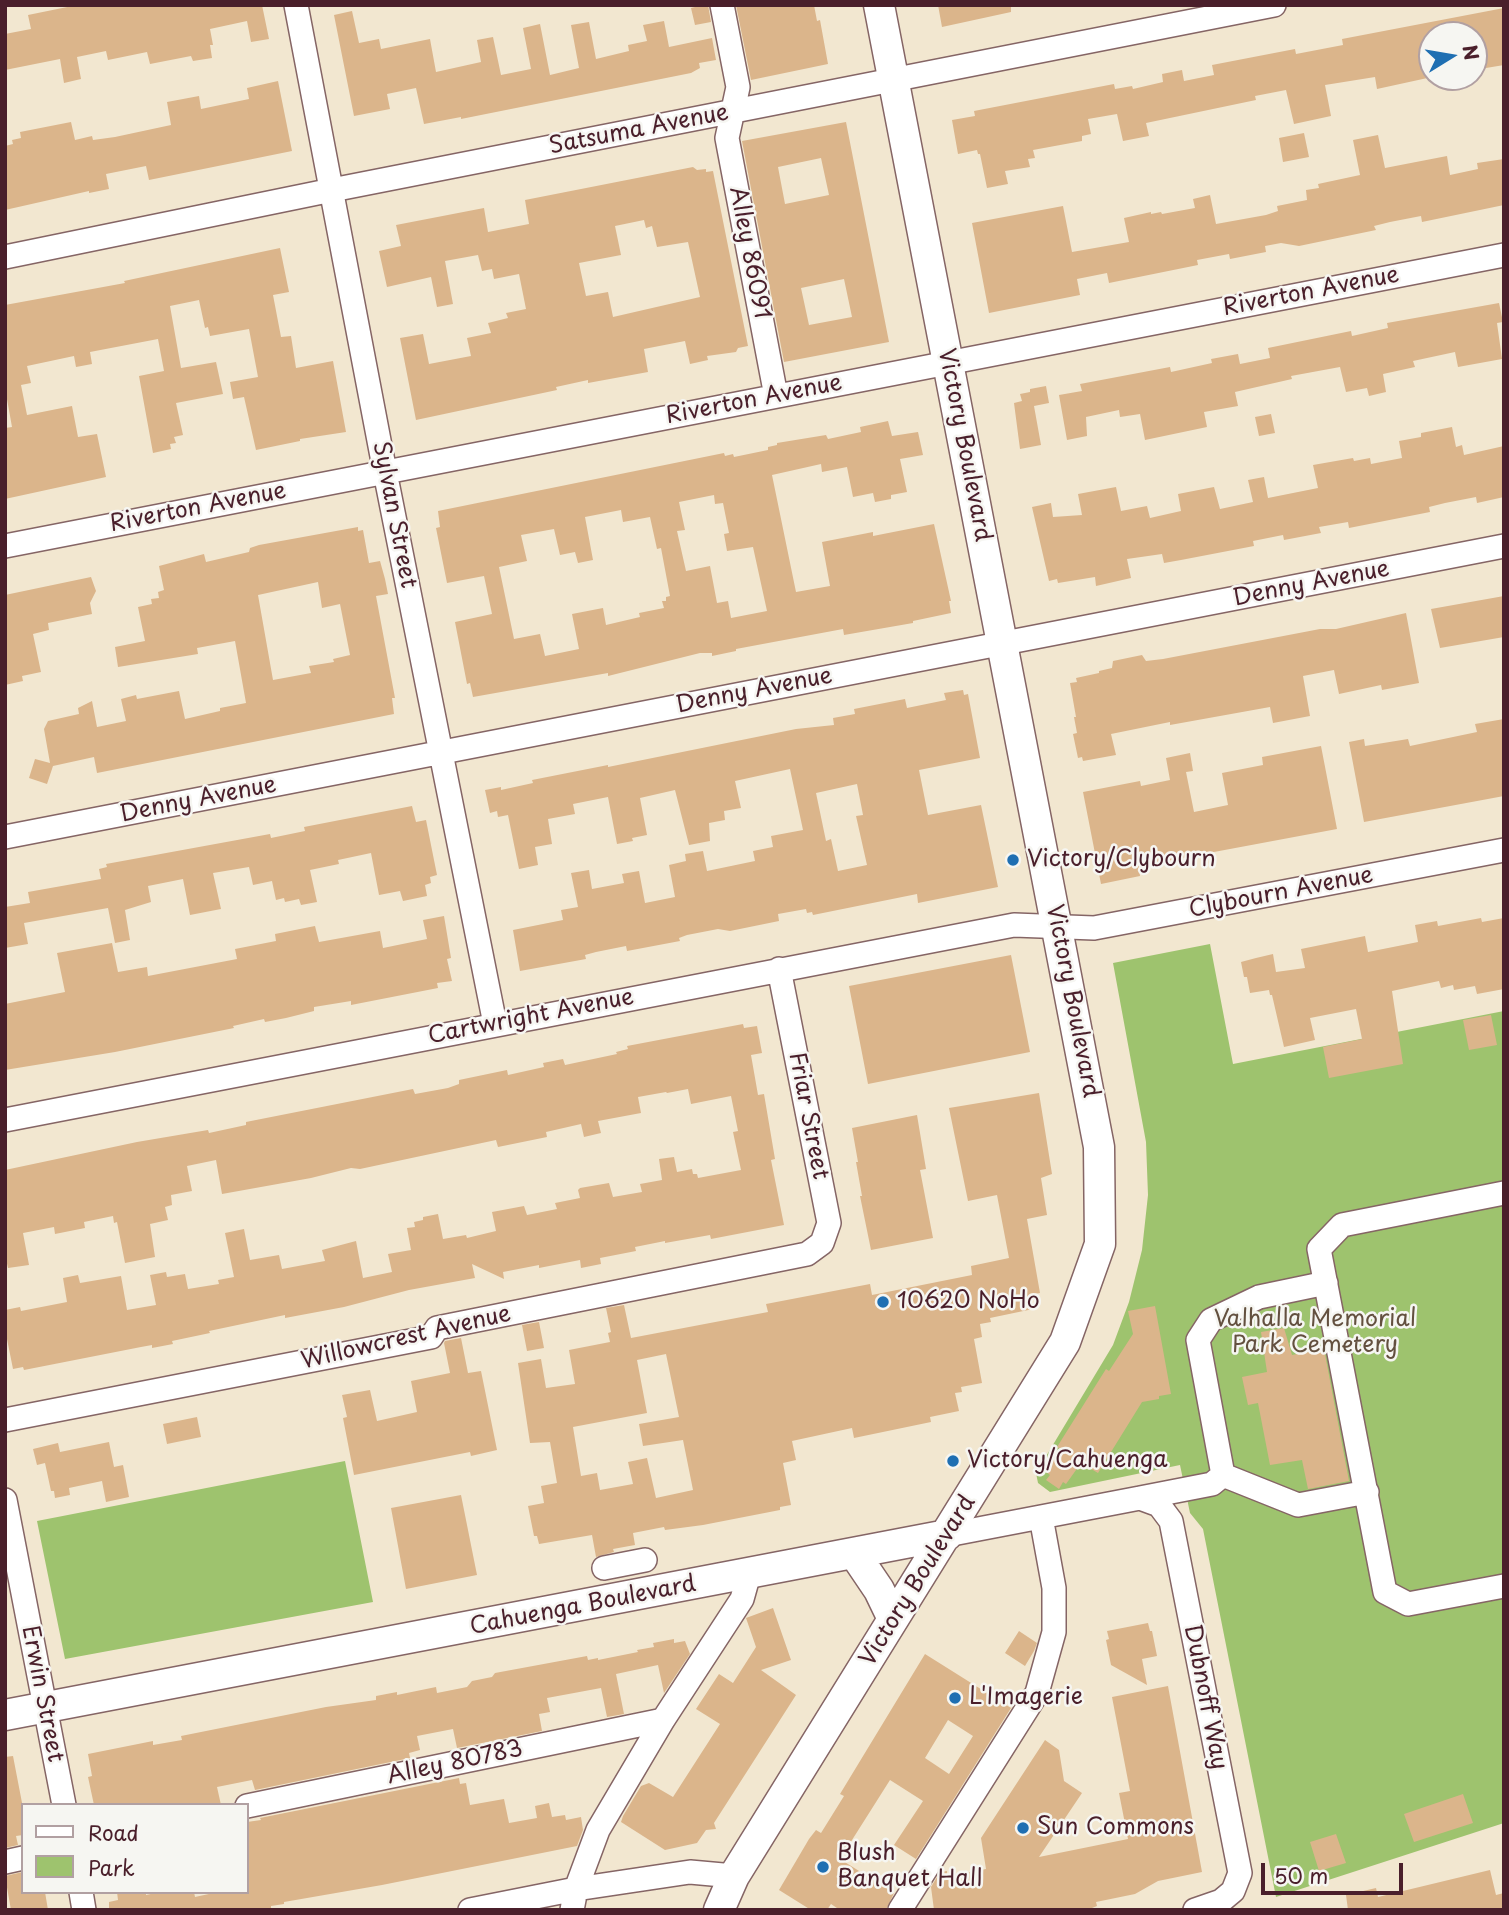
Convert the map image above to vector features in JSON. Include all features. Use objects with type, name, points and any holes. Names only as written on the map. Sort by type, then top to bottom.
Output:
[{"type":"main road","name":"Victory Boulevard","points":[[719,1910],[734,1876],[1065,1342],[1100,1244],[1100,1147],[879,5]]},
{"type":"main road","name":"Cahuenga Boulevard","points":[[5,1714],[947,1535]]},
{"type":"main road","points":[[854,1553],[879,1590],[893,1619]]},
{"type":"street","name":"Sylvan Street","points":[[296,5],[385,472],[495,1024]]},
{"type":"street","name":"Alley 86091","points":[[722,5],[738,87],[727,138],[775,396]]},
{"type":"street","name":"Satsuma Avenue","points":[[5,257],[1274,5]]},
{"type":"street","name":"Riverton Avenue","points":[[5,546],[1504,254]]},
{"type":"street","name":"Denny Avenue","points":[[5,837],[1504,546]]},
{"type":"street","name":"Clybourn Avenue","points":[[1058,926],[1094,928],[1504,850]]},
{"type":"street","name":"Cartwright Avenue","points":[[5,1120],[1014,925],[1058,926]]},
{"type":"street","name":"Friar Street","points":[[779,969],[829,1223],[822,1243],[807,1254]]},
{"type":"street","points":[[1504,1193],[1342,1225],[1319,1249],[1385,1592],[1408,1604],[1504,1586]]},
{"type":"street","name":"Willowcrest Avenue","points":[[5,1420],[431,1337],[437,1328],[807,1254]]},
{"type":"street","points":[[1326,1283],[1259,1297],[1211,1320],[1198,1340],[1223,1475],[1298,1504],[1367,1492]]},
{"type":"street","name":"Cahuenga Boulevard","points":[[947,1535],[1041,1517],[1150,1501],[1212,1484],[1223,1475]]},
{"type":"street","name":"Erwin Street","points":[[5,1500],[64,1803]]},
{"type":"street","name":"Dubnoff Way","points":[[1150,1501],[1171,1521],[1240,1873],[1233,1891],[1221,1901],[1195,1910]]},
{"type":"street","points":[[900,1910],[1037,1693],[1054,1632],[1054,1588],[1041,1517]]},
{"type":"street","points":[[604,1568],[645,1560]]},
{"type":"street","points":[[574,1899],[598,1830],[663,1720],[742,1599],[749,1574]]},
{"type":"street","name":"Alley 80783","points":[[248,1806],[663,1720]]},
{"type":"street","points":[[470,1910],[574,1899],[690,1872],[734,1876]]},
{"type":"green space","name":"Valhalla Memorial Park Cemetery","points":[[1210,944],[1233,1064],[1504,1011],[1504,1823],[1276,1897],[1203,1529],[1190,1513],[1180,1465],[1050,1492],[1038,1483],[1036,1473],[1113,1345],[1129,1302],[1142,1250],[1148,1195],[1146,1142],[1113,963]]},
{"type":"green space","points":[[345,1461],[373,1602],[65,1659],[37,1521]]},
{"type":"building","points":[[77,5],[262,5],[269,39],[251,42],[247,21],[210,29],[212,58],[193,61],[191,56],[150,64],[147,52],[108,60],[106,51],[77,57],[81,79],[64,83],[60,59],[5,70],[5,34],[31,29],[28,15]]},
{"type":"building","points":[[708,5],[711,22],[695,25],[691,8]]},
{"type":"building","points":[[736,5],[814,5],[817,21],[820,20],[828,64],[751,80]]},
{"type":"building","points":[[938,5],[1011,5],[1011,12],[942,27]]},
{"type":"building","points":[[1504,8],[1504,65],[1488,68],[1488,21],[1436,21]]},
{"type":"building","points":[[352,11],[359,43],[379,39],[381,49],[430,39],[436,72],[481,62],[477,40],[493,37],[501,75],[531,69],[523,28],[540,24],[550,75],[579,68],[571,25],[589,22],[596,59],[629,51],[628,45],[647,41],[643,25],[664,21],[669,47],[712,38],[716,60],[699,63],[700,68],[691,73],[461,119],[424,124],[416,88],[387,94],[390,109],[354,116],[334,15]]},
{"type":"building","points":[[1418,24],[1418,80],[1377,89],[1375,77],[1325,85],[1331,116],[1294,124],[1286,90],[1255,96],[1256,100],[1146,123],[1149,136],[1123,141],[1117,114],[1088,119],[1091,134],[1082,136],[1082,141],[1033,150],[1035,158],[1028,159],[1030,167],[1005,171],[1008,184],[987,188],[977,150],[958,154],[952,120],[975,116],[974,111],[1114,84],[1115,89],[1132,86],[1133,89],[1163,82],[1162,74],[1182,70],[1184,81],[1214,75],[1212,65],[1295,49],[1296,54],[1343,45],[1342,39]]},
{"type":"building","points":[[278,81],[292,151],[149,180],[146,166],[106,174],[109,189],[5,210],[5,146],[13,144],[12,140],[21,138],[20,132],[71,122],[75,140],[92,136],[93,140],[115,137],[171,125],[167,102],[199,96],[201,109],[249,99],[247,88]]},
{"type":"building","points":[[846,122],[889,342],[784,362],[742,141]],"holes":[[[821,158],[829,195],[785,204],[778,167]],[[844,279],[852,317],[809,325],[801,288]]]},
{"type":"building","points":[[1304,133],[1309,157],[1283,162],[1279,138]]},
{"type":"building","points":[[1378,135],[1385,168],[1447,156],[1450,175],[1478,169],[1477,163],[1504,159],[1504,205],[1422,222],[1421,216],[1390,222],[1374,226],[1376,230],[1299,246],[1281,243],[1265,246],[1266,252],[1230,259],[1229,254],[1197,260],[1198,265],[1109,283],[1107,273],[1077,279],[1080,295],[989,313],[972,223],[1063,206],[1072,252],[1129,242],[1124,218],[1151,212],[1162,214],[1195,208],[1193,199],[1210,195],[1216,224],[1266,215],[1278,211],[1277,206],[1307,200],[1306,190],[1319,188],[1318,184],[1360,175],[1353,140]]},
{"type":"building","points":[[693,167],[697,170],[706,169],[706,172],[713,171],[748,346],[738,348],[736,352],[707,356],[708,360],[690,364],[685,341],[644,349],[648,372],[588,383],[588,380],[556,387],[557,390],[416,420],[400,338],[423,334],[429,364],[471,356],[467,338],[491,333],[488,323],[508,318],[506,313],[526,309],[519,274],[494,279],[492,269],[482,271],[478,255],[445,261],[453,304],[437,307],[431,277],[387,287],[379,251],[401,246],[396,225],[484,208],[488,232],[529,224],[525,200]],"holes":[[[644,220],[646,228],[652,226],[657,247],[688,242],[700,297],[613,317],[608,292],[586,296],[579,263],[621,255],[615,226]]]},
{"type":"building","points":[[280,248],[289,292],[273,295],[281,337],[291,336],[296,368],[333,361],[346,432],[300,439],[256,450],[244,397],[233,399],[230,382],[258,377],[249,329],[210,336],[208,327],[205,328],[199,300],[170,306],[181,368],[216,362],[223,394],[176,403],[183,435],[174,437],[176,443],[170,444],[171,449],[153,453],[139,376],[164,371],[158,339],[90,352],[92,364],[76,367],[74,356],[27,366],[31,383],[21,385],[27,415],[72,406],[78,437],[97,434],[106,477],[5,499],[5,428],[12,427],[5,388],[5,305],[125,283],[124,281]]},
{"type":"building","points":[[1499,303],[1503,322],[1497,323],[1502,359],[1458,367],[1455,352],[1413,361],[1415,367],[1383,374],[1386,392],[1369,396],[1367,388],[1346,392],[1340,367],[1291,376],[1292,379],[1235,392],[1238,406],[1204,412],[1207,427],[1145,440],[1140,414],[1120,417],[1119,410],[1086,417],[1087,436],[1067,440],[1059,395],[1082,391],[1080,384],[1170,367],[1171,372],[1212,363],[1211,359],[1238,354],[1240,364],[1270,358],[1268,348],[1351,331],[1352,336],[1388,328],[1387,323]]},
{"type":"building","points":[[1046,386],[1049,403],[1034,406],[1041,445],[1020,449],[1014,403],[1022,401],[1020,394]]},
{"type":"building","points":[[1271,414],[1275,433],[1259,436],[1255,417]]},
{"type":"building","points":[[888,421],[892,436],[918,432],[923,455],[900,459],[907,492],[875,502],[873,493],[853,497],[847,467],[822,472],[821,464],[772,475],[796,592],[830,586],[822,542],[873,532],[873,536],[934,524],[951,601],[951,613],[913,623],[844,635],[843,629],[712,656],[712,653],[700,653],[608,676],[608,673],[473,697],[470,683],[467,684],[455,622],[492,614],[484,576],[447,583],[436,528],[440,527],[438,511],[724,453],[725,456],[733,454],[734,457],[768,450],[768,447],[777,443],[826,435],[828,439],[861,432],[860,427]],"holes":[[[714,495],[715,504],[723,503],[729,533],[724,534],[727,551],[753,547],[767,611],[731,618],[728,601],[717,603],[710,566],[686,571],[677,531],[685,530],[679,502]],[[621,510],[623,522],[650,517],[657,549],[661,548],[670,596],[666,597],[666,601],[662,601],[664,608],[639,613],[640,617],[606,625],[603,608],[572,614],[579,649],[545,656],[540,634],[514,639],[499,567],[527,561],[521,535],[554,529],[560,555],[575,552],[578,563],[593,560],[585,517]]]},
{"type":"building","points":[[1452,427],[1456,447],[1462,445],[1464,455],[1504,446],[1504,497],[1477,503],[1476,497],[1445,503],[1429,507],[1430,512],[1349,528],[1348,522],[1319,527],[1321,533],[1284,540],[1283,535],[1253,541],[1254,546],[1164,563],[1162,554],[1127,559],[1131,578],[1096,586],[1095,577],[1058,583],[1057,579],[1049,581],[1032,507],[1051,503],[1053,517],[1082,515],[1078,494],[1116,487],[1121,511],[1147,506],[1150,518],[1181,511],[1178,494],[1214,487],[1220,509],[1253,502],[1248,480],[1264,477],[1268,498],[1318,488],[1313,465],[1353,458],[1354,461],[1370,458],[1371,464],[1402,458],[1399,441],[1421,437],[1421,433]]},
{"type":"building","points":[[358,527],[358,531],[363,530],[369,563],[380,561],[388,594],[376,596],[395,698],[392,698],[394,714],[97,773],[94,757],[53,766],[47,784],[29,778],[35,759],[50,763],[44,729],[48,721],[79,714],[78,708],[92,701],[97,727],[126,721],[121,699],[136,695],[137,699],[179,691],[185,719],[246,703],[235,641],[197,648],[198,654],[118,667],[115,647],[145,641],[138,607],[152,604],[151,599],[159,598],[158,592],[164,590],[159,566],[204,554],[206,562],[249,552],[250,548]],"holes":[[[318,582],[322,608],[340,604],[350,655],[333,659],[334,662],[309,666],[311,673],[273,680],[258,595]]]},
{"type":"building","points":[[91,577],[96,591],[90,603],[92,614],[48,623],[49,630],[33,634],[41,672],[22,676],[23,681],[5,685],[5,595]]},
{"type":"building","points":[[1504,596],[1504,637],[1440,648],[1431,609]]},
{"type":"building","points":[[1406,613],[1419,683],[1382,690],[1381,685],[1339,694],[1334,670],[1303,676],[1310,716],[1273,723],[1270,707],[1170,725],[1170,722],[1111,734],[1116,755],[1083,761],[1082,757],[1078,758],[1073,734],[1077,733],[1070,683],[1077,682],[1076,678],[1112,668],[1113,661],[1142,655],[1146,661],[1163,659],[1320,629],[1336,629]]},
{"type":"building","points":[[963,690],[964,695],[968,694],[980,758],[919,770],[928,815],[981,805],[998,887],[918,903],[917,894],[813,915],[812,912],[807,913],[806,909],[778,914],[779,921],[730,931],[718,929],[687,935],[679,938],[680,941],[627,951],[626,946],[585,955],[586,959],[520,971],[513,930],[563,920],[561,910],[578,907],[571,873],[589,870],[592,889],[624,883],[622,874],[639,871],[645,903],[675,897],[669,865],[686,861],[685,854],[703,851],[707,871],[755,861],[753,851],[773,847],[771,836],[803,830],[790,769],[735,781],[741,808],[724,811],[725,820],[709,823],[710,841],[689,845],[675,790],[640,798],[647,835],[617,844],[608,797],[573,804],[575,814],[548,819],[552,844],[535,847],[538,865],[519,869],[508,815],[498,817],[497,811],[490,813],[485,790],[501,787],[501,790],[533,783],[532,780],[796,729],[834,725],[833,718],[855,714],[854,709],[905,699],[907,708],[946,700],[944,693]],"holes":[[[857,784],[863,815],[856,816],[867,865],[838,871],[831,839],[826,841],[816,793]]]},
{"type":"building","points":[[1504,719],[1504,796],[1364,822],[1349,742],[1364,739],[1365,746],[1408,739],[1410,746],[1477,732],[1475,724]]},
{"type":"building","points":[[1321,746],[1337,829],[1155,863],[1156,865],[1139,869],[1140,876],[1101,884],[1083,792],[1140,781],[1141,786],[1170,780],[1166,758],[1190,753],[1193,771],[1186,772],[1194,812],[1228,805],[1222,773],[1263,765],[1262,757]]},
{"type":"building","points":[[412,806],[416,822],[426,820],[437,875],[430,877],[431,883],[425,885],[427,896],[403,901],[400,891],[379,895],[371,853],[338,860],[339,864],[310,870],[317,902],[301,905],[299,899],[285,902],[284,898],[276,900],[272,881],[253,885],[249,867],[213,873],[221,909],[190,915],[183,879],[148,886],[151,902],[125,910],[130,940],[115,943],[108,908],[24,923],[28,944],[5,948],[5,907],[30,903],[28,892],[101,879],[99,869],[107,867],[106,864],[270,834],[271,838],[305,831],[304,827]]},
{"type":"building","points":[[444,916],[451,958],[447,959],[452,981],[437,983],[438,988],[351,1005],[351,1001],[314,1007],[314,1011],[286,1018],[265,1022],[264,1019],[233,1026],[234,1028],[115,1052],[5,1070],[5,1004],[65,992],[57,953],[112,943],[118,972],[147,967],[148,976],[237,959],[235,949],[276,941],[275,934],[315,926],[319,942],[380,931],[383,948],[427,939],[423,920]]},
{"type":"building","points":[[1481,918],[1482,922],[1504,918],[1504,989],[1477,994],[1475,986],[1454,990],[1453,985],[1441,988],[1439,981],[1392,991],[1403,1064],[1329,1078],[1323,1047],[1362,1039],[1356,1009],[1310,1018],[1315,1040],[1284,1047],[1272,995],[1269,990],[1250,993],[1247,977],[1244,977],[1241,962],[1256,958],[1273,954],[1276,972],[1305,968],[1301,949],[1365,936],[1368,952],[1418,942],[1415,925],[1437,921],[1438,926]]},
{"type":"building","points":[[1011,955],[1030,1052],[868,1084],[849,986]]},
{"type":"building","points":[[1491,1015],[1497,1045],[1469,1050],[1463,1020]]},
{"type":"building","points":[[743,1024],[744,1028],[757,1026],[762,1053],[751,1055],[758,1095],[764,1094],[775,1159],[771,1160],[784,1225],[711,1239],[710,1235],[635,1247],[636,1251],[600,1258],[601,1264],[581,1268],[580,1260],[539,1268],[539,1265],[503,1272],[504,1279],[472,1264],[475,1278],[409,1290],[344,1307],[285,1318],[285,1315],[209,1331],[210,1333],[172,1341],[173,1344],[152,1348],[152,1345],[24,1370],[23,1367],[13,1369],[5,1329],[5,1310],[20,1307],[21,1311],[67,1302],[63,1278],[78,1275],[80,1283],[121,1276],[127,1310],[156,1305],[150,1275],[166,1272],[167,1277],[185,1274],[188,1289],[219,1284],[218,1280],[234,1277],[225,1233],[244,1229],[250,1260],[279,1255],[282,1269],[325,1261],[322,1250],[356,1241],[363,1278],[392,1272],[388,1254],[411,1250],[407,1228],[415,1227],[414,1222],[423,1220],[423,1217],[438,1214],[443,1239],[466,1235],[467,1238],[496,1231],[492,1212],[524,1206],[527,1215],[557,1209],[555,1203],[580,1198],[580,1188],[609,1183],[613,1197],[642,1192],[640,1184],[662,1180],[659,1159],[674,1157],[677,1172],[692,1169],[698,1178],[741,1170],[733,1132],[738,1131],[731,1096],[691,1104],[688,1089],[638,1097],[641,1113],[598,1121],[601,1133],[584,1137],[581,1124],[546,1132],[547,1137],[498,1147],[496,1140],[360,1169],[351,1168],[222,1194],[216,1160],[187,1166],[192,1191],[171,1195],[172,1205],[165,1207],[168,1220],[150,1224],[155,1257],[125,1263],[117,1222],[114,1223],[113,1216],[84,1222],[85,1228],[55,1234],[54,1227],[23,1233],[29,1265],[8,1268],[5,1255],[5,1170],[137,1142],[208,1130],[209,1133],[246,1125],[246,1122],[413,1089],[415,1094],[448,1088],[459,1084],[459,1080],[507,1070],[508,1075],[544,1067],[543,1063],[563,1059],[565,1065],[617,1054],[616,1052],[628,1049],[627,1046]]},
{"type":"building","points":[[1039,1093],[1052,1174],[1041,1178],[1047,1215],[1027,1219],[1040,1293],[1029,1295],[1033,1309],[990,1318],[991,1322],[980,1324],[982,1337],[974,1339],[982,1383],[961,1387],[962,1392],[955,1393],[959,1411],[930,1417],[931,1422],[854,1438],[852,1428],[792,1441],[796,1460],[783,1463],[791,1505],[780,1507],[780,1510],[703,1525],[665,1530],[664,1527],[633,1533],[635,1545],[613,1549],[614,1552],[596,1557],[592,1535],[539,1544],[537,1536],[534,1536],[528,1506],[544,1503],[541,1486],[557,1483],[550,1442],[530,1443],[518,1363],[541,1359],[546,1388],[575,1384],[569,1350],[610,1342],[608,1333],[611,1332],[606,1308],[624,1305],[631,1338],[768,1312],[766,1304],[870,1284],[872,1295],[972,1275],[971,1266],[1009,1258],[997,1195],[968,1201],[949,1108]],"holes":[[[666,1354],[679,1417],[639,1424],[643,1446],[683,1440],[693,1490],[656,1498],[647,1458],[628,1462],[633,1484],[600,1490],[597,1473],[581,1476],[573,1427],[647,1413],[637,1360]]]},
{"type":"building","points":[[917,1115],[926,1169],[920,1170],[933,1238],[871,1250],[860,1196],[852,1128]]},
{"type":"building","points":[[1155,1306],[1171,1394],[1142,1402],[1098,1473],[1081,1463],[1066,1484],[1063,1482],[1059,1489],[1046,1480],[1050,1475],[1046,1472],[1060,1449],[1057,1447],[1106,1369],[1109,1371],[1133,1334],[1128,1311]]},
{"type":"building","points":[[539,1322],[544,1348],[527,1351],[522,1325]]},
{"type":"building","points":[[1284,1328],[1292,1355],[1324,1349],[1349,1481],[1308,1489],[1302,1460],[1270,1465],[1258,1403],[1248,1405],[1242,1377],[1267,1372],[1261,1332]]},
{"type":"building","points":[[461,1338],[468,1373],[481,1371],[497,1450],[471,1456],[470,1452],[354,1475],[343,1418],[347,1417],[342,1395],[370,1390],[377,1421],[417,1412],[411,1381],[450,1373],[444,1343]]},
{"type":"building","points":[[197,1417],[201,1437],[167,1444],[163,1424]]},
{"type":"building","points":[[109,1442],[114,1467],[123,1465],[129,1497],[106,1502],[102,1481],[69,1488],[70,1495],[55,1498],[45,1463],[37,1465],[33,1449],[58,1443],[60,1452]]},
{"type":"building","points":[[461,1495],[477,1575],[406,1589],[391,1508]]},
{"type":"building","points":[[773,1608],[791,1660],[761,1670],[796,1695],[714,1823],[716,1829],[706,1830],[697,1843],[665,1850],[621,1822],[623,1816],[641,1786],[649,1783],[673,1797],[720,1724],[696,1709],[719,1674],[733,1683],[756,1647],[746,1618]]},
{"type":"building","points":[[1148,1623],[1157,1656],[1142,1659],[1147,1685],[1111,1665],[1106,1640],[1109,1639],[1107,1631]]},
{"type":"building","points":[[1019,1631],[1037,1643],[1025,1666],[1005,1653]]},
{"type":"building","points":[[674,1639],[674,1643],[685,1641],[690,1654],[664,1693],[658,1665],[616,1674],[624,1714],[607,1717],[601,1688],[547,1698],[550,1712],[539,1714],[542,1731],[457,1748],[453,1729],[417,1736],[420,1750],[409,1753],[410,1758],[255,1790],[252,1780],[217,1787],[221,1803],[94,1803],[88,1777],[92,1776],[88,1754],[153,1741],[153,1745],[182,1740],[181,1736],[326,1707],[376,1700],[376,1696],[397,1692],[397,1695],[436,1687],[437,1693],[467,1687],[472,1681],[492,1677],[495,1673],[587,1656],[588,1660],[598,1660],[638,1652],[637,1650],[654,1647],[653,1643]]},
{"type":"building","points":[[925,1654],[1011,1708],[916,1859],[894,1845],[923,1801],[890,1780],[840,1859],[894,1893],[886,1910],[840,1910],[831,1904],[827,1910],[811,1910],[779,1890],[809,1839],[816,1830],[821,1833],[844,1796],[840,1794]],"holes":[[[948,1720],[973,1736],[949,1774],[925,1758]]]},
{"type":"building","name":"Sun Commons","points":[[1168,1686],[1202,1872],[1158,1881],[1135,1894],[1096,1902],[1097,1906],[1087,1910],[934,1910],[931,1887],[940,1872],[947,1871],[947,1876],[986,1869],[981,1838],[1045,1740],[1059,1750],[1064,1781],[1082,1793],[1039,1857],[1128,1839],[1119,1793],[1130,1791],[1112,1697]]},
{"type":"building","points":[[13,1756],[22,1803],[21,1835],[16,1836],[18,1845],[5,1848],[5,1757]]},
{"type":"building","points":[[459,1778],[460,1784],[466,1783],[470,1805],[504,1799],[509,1823],[537,1818],[535,1806],[549,1803],[552,1817],[565,1815],[566,1820],[581,1817],[583,1830],[577,1846],[284,1902],[271,1906],[271,1910],[109,1910],[109,1902],[118,1900],[117,1894],[194,1894],[195,1897],[209,1894],[248,1894],[248,1822],[261,1820],[260,1818]]},
{"type":"building","points":[[1463,1794],[1473,1823],[1414,1842],[1404,1814]]},
{"type":"building","points":[[1336,1834],[1346,1863],[1319,1871],[1310,1842]]},
{"type":"building","points":[[1490,1870],[1496,1895],[1504,1893],[1504,1910],[1348,1910],[1346,1895],[1376,1888],[1378,1897]]},
{"type":"building","points":[[21,1872],[21,1894],[45,1894],[48,1910],[11,1910],[5,1876]]},
{"type":"place","name":"Victory/Clybourn","points":[[1013,860]]},
{"type":"place","name":"10620 NoHo","points":[[883,1302]]},
{"type":"place","name":"Victory/Cahuenga","points":[[953,1461]]},
{"type":"place","name":"L'Imagerie","points":[[955,1698]]},
{"type":"place","name":"Sun Commons","points":[[1023,1828]]},
{"type":"place","name":"Blush Banquet Hall","points":[[823,1867]]}]
